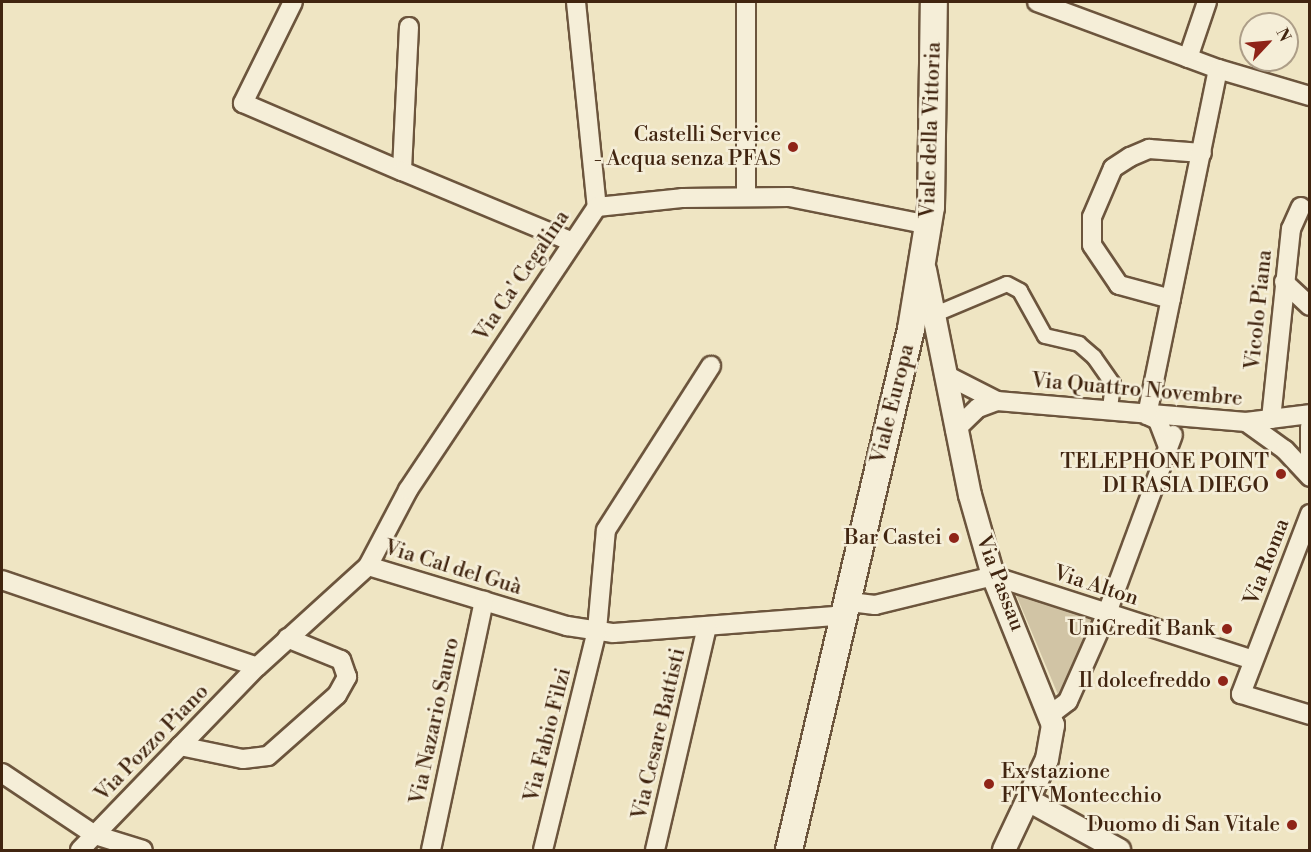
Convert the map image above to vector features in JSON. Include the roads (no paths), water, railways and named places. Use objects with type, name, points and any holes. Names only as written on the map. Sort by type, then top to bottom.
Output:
[{"type":"main road","name":"Viale della Vittoria","points":[[923,258],[929,225],[934,2]]},
{"type":"main road","name":"Viale Europa","points":[[789,850],[923,258]]},
{"type":"street","points":[[294,2],[243,103],[570,241]]},
{"type":"street","points":[[746,2],[746,195]]},
{"type":"street","points":[[1037,2],[1218,69],[1310,96]]},
{"type":"street","points":[[1188,58],[1207,2]]},
{"type":"street","points":[[572,3],[597,207]]},
{"type":"street","points":[[402,171],[409,27]]},
{"type":"street","points":[[1167,444],[1158,420],[1147,415],[1218,69]]},
{"type":"street","points":[[1172,299],[1119,285],[1092,245],[1092,217],[1113,168],[1130,157],[1149,149],[1202,153]]},
{"type":"street","name":"Via Ca' Cegalina","points":[[368,566],[408,490],[570,241],[597,207],[746,195],[789,197],[929,225]]},
{"type":"street","name":"Vicolo Piana","points":[[1271,419],[1291,229],[1301,207]]},
{"type":"street","name":"Via Passau","points":[[923,258],[931,316],[955,430],[993,576],[1051,714],[1047,759],[1004,850]]},
{"type":"street","points":[[1284,282],[1310,306]]},
{"type":"street","points":[[931,316],[1007,284],[1020,291],[1045,336],[1080,344],[1094,357],[1113,384],[1110,410]]},
{"type":"street","name":"Via Fabio Filzi","points":[[543,850],[597,630],[606,530],[711,366]]},
{"type":"street","name":"Via Quattro Novembre","points":[[944,374],[997,401],[1110,410],[1193,420],[1246,422],[1310,414]]},
{"type":"street","points":[[955,430],[978,408],[997,401]]},
{"type":"street","points":[[1051,714],[1068,701],[1107,613],[1167,444],[1182,424],[1193,420]]},
{"type":"street","points":[[1246,422],[1285,450],[1310,477]]},
{"type":"street","points":[[1310,427],[1310,457]]},
{"type":"street","name":"Via Roma","points":[[1310,514],[1241,694],[1310,715]]},
{"type":"street","name":"Via Cal del Guà","points":[[257,667],[368,566],[484,601],[597,630],[707,627],[875,605],[966,586],[993,576]]},
{"type":"street","name":"Via Alton","points":[[993,576],[1253,660]]},
{"type":"street","points":[[2,580],[257,667]]},
{"type":"street","name":"Via Nazario Sauro","points":[[431,850],[484,601]]},
{"type":"street","name":"Via Cesare Battisti","points":[[655,850],[707,627]]},
{"type":"street","points":[[180,746],[243,759],[268,756],[337,695],[347,677],[341,660],[287,638]]},
{"type":"street","name":"Via Pozzo Piano","points":[[80,850],[257,667]]},
{"type":"street","points":[[2,773],[95,835],[143,850]]},
{"type":"street","points":[[1028,800],[1119,850]]},
{"type":"place","name":"Castelli Service - Acqua senza PFAS","points":[[793,147]]},
{"type":"place","name":"TELEPHONE POINT DI RASIA DIEGO","points":[[1281,474]]},
{"type":"place","name":"Bar Castei","points":[[954,538]]},
{"type":"place","name":"UniCredit Bank","points":[[1227,629]]},
{"type":"place","name":"Il dolcefreddo","points":[[1223,681]]},
{"type":"place","name":"Ex stazione FTV Montecchio","points":[[989,784]]},
{"type":"place","name":"Duomo di San Vitale","points":[[1292,825]]}]
